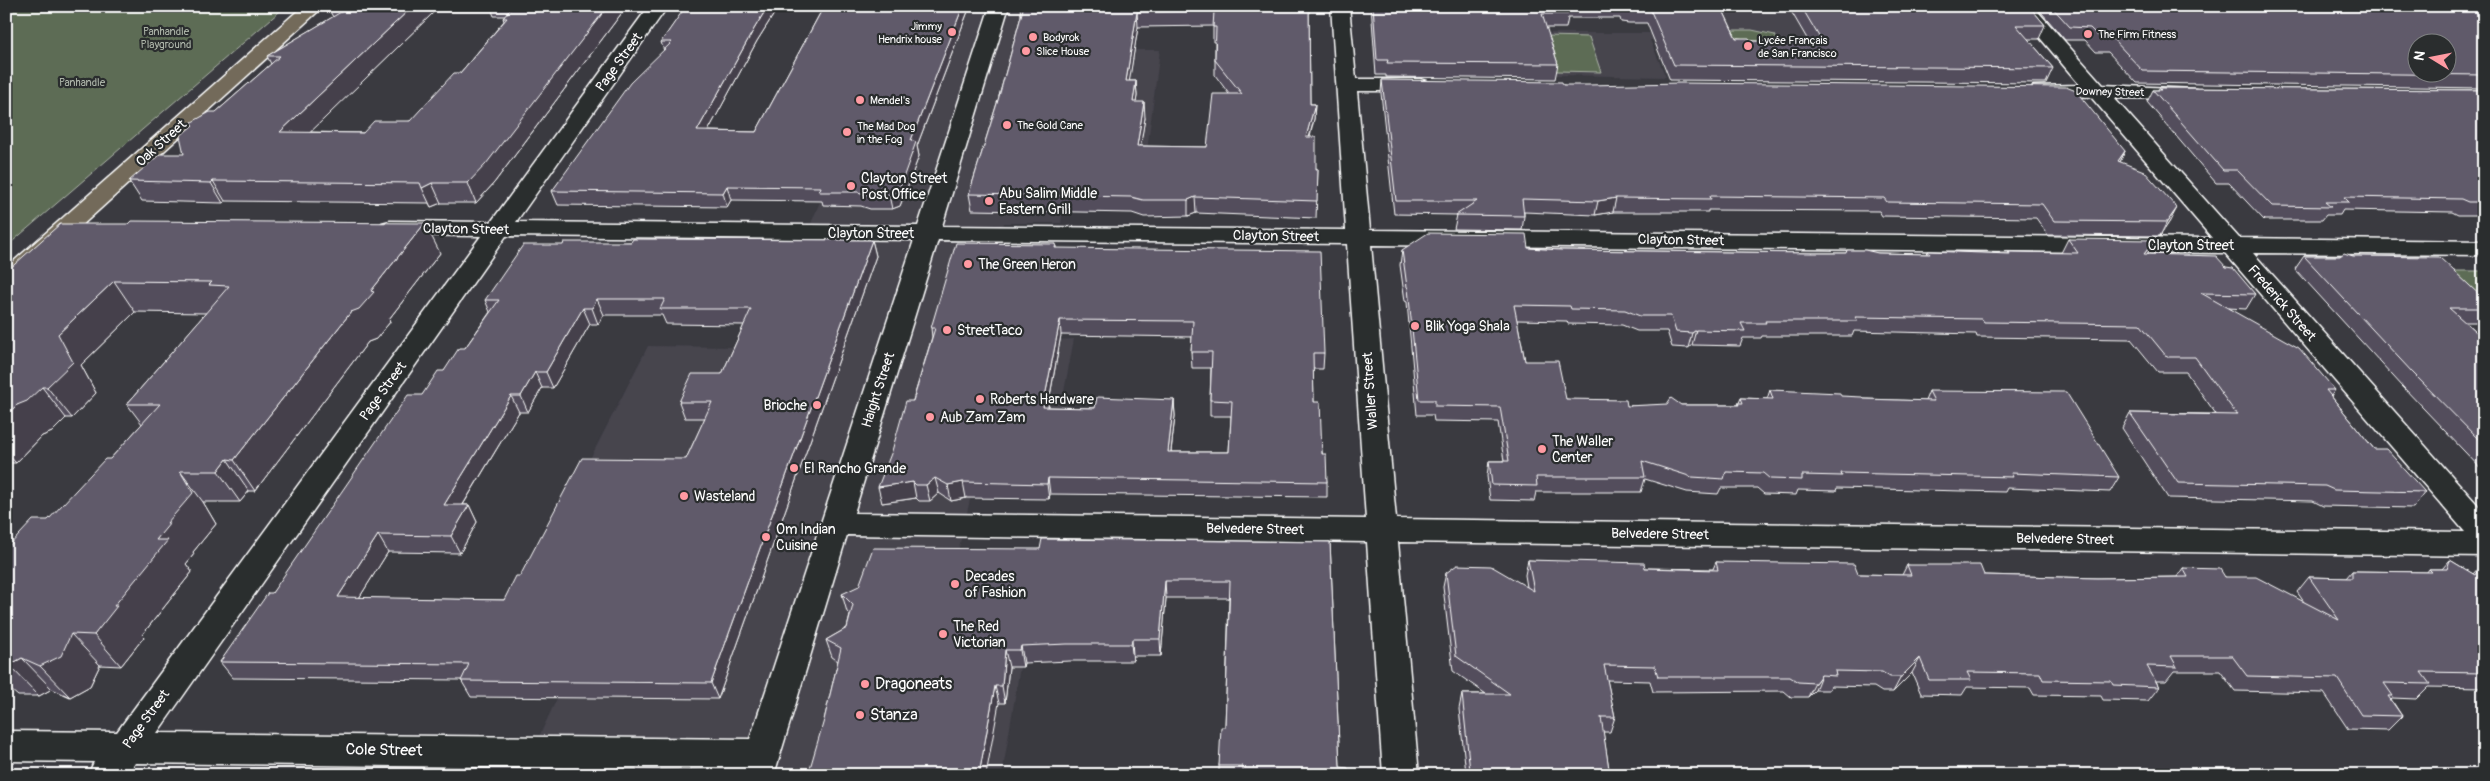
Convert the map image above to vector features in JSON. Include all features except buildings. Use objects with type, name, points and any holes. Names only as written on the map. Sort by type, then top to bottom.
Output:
[{"type":"main road","name":"Oak Street","points":[[6,281],[315,6]]},
{"type":"street","name":"Page Street","points":[[106,775],[659,6]]},
{"type":"street","name":"Haight Street","points":[[759,765],[1000,6]]},
{"type":"street","name":"Waller Street","points":[[1340,6],[1401,775]]},
{"type":"street","name":"Frederick Street","points":[[2022,6],[2484,533]]},
{"type":"street","points":[[1346,85],[1442,85]]},
{"type":"street","name":"Downey Street","points":[[2025,90],[2205,93]]},
{"type":"street","points":[[69,225],[102,226]]},
{"type":"street","name":"Clayton Street","points":[[365,228],[2484,248]]},
{"type":"street","name":"Belvedere Street","points":[[836,524],[2484,544]]},
{"type":"street","name":"Cole Street","points":[[6,746],[126,747],[759,765]]},
{"type":"shaded area","points":[[932,6],[1121,6],[1115,50],[1160,50],[1147,151],[1072,151],[1061,223],[1004,223],[975,338],[1004,343],[1074,339],[1060,413],[990,413],[958,552],[1039,553],[1002,775],[521,775],[621,562],[538,560],[648,346],[738,347],[800,250],[843,146]]},
{"type":"shaded area","name":"Lycée Français de San Francisco","points":[[1664,6],[1788,6],[1818,54],[1680,40],[1650,40],[1666,77],[1554,75],[1541,33],[1676,33]]},
{"type":"green space","name":"Panhandle","points":[[14,6],[286,6],[6,247],[6,12]]},
{"type":"green space","points":[[1732,30],[1752,30],[1775,35],[1779,44],[1786,49],[1736,37]]},
{"type":"green space","points":[[1546,36],[1589,37],[1601,72],[1557,71]]},
{"type":"green space","points":[[2431,271],[2484,271],[2484,324]]},
{"type":"place","name":"Jimmy Hendrix house","points":[[952,32]]},
{"type":"place","name":"The Firm Fitness","points":[[2088,34]]},
{"type":"place","name":"Bodyrok","points":[[1033,37]]},
{"type":"place","name":"Lycée Français de San Francisco","points":[[1748,46]]},
{"type":"place","name":"Slice House","points":[[1026,51]]},
{"type":"place","name":"Mendel's","points":[[860,100]]},
{"type":"place","name":"The Gold Cane","points":[[1007,125]]},
{"type":"place","name":"The Mad Dog in the Fog","points":[[847,132]]},
{"type":"place","name":"Clayton Street Post Office","points":[[851,186]]},
{"type":"place","name":"Abu Salim Middle Eastern Grill","points":[[989,201]]},
{"type":"place","name":"The Green Heron","points":[[968,264]]},
{"type":"place","name":"Blik Yoga Shala","points":[[1415,326]]},
{"type":"place","name":"StreetTaco","points":[[947,330]]},
{"type":"place","name":"Roberts Hardware","points":[[980,399]]},
{"type":"place","name":"Brioche","points":[[817,405]]},
{"type":"place","name":"Aub Zam Zam","points":[[930,417]]},
{"type":"place","name":"The Waller Center","points":[[1542,449]]},
{"type":"place","name":"El Rancho Grande","points":[[794,468]]},
{"type":"place","name":"Wasteland","points":[[684,496]]},
{"type":"place","name":"Om Indian Cuisine","points":[[766,537]]},
{"type":"place","name":"Decades of Fashion","points":[[955,584]]},
{"type":"place","name":"The Red Victorian","points":[[943,634]]},
{"type":"place","name":"Dragoneats","points":[[865,684]]},
{"type":"place","name":"Stanza","points":[[860,715]]},
{"type":"park label","name":"Panhandle Playground","points":[[166,37]]}]
